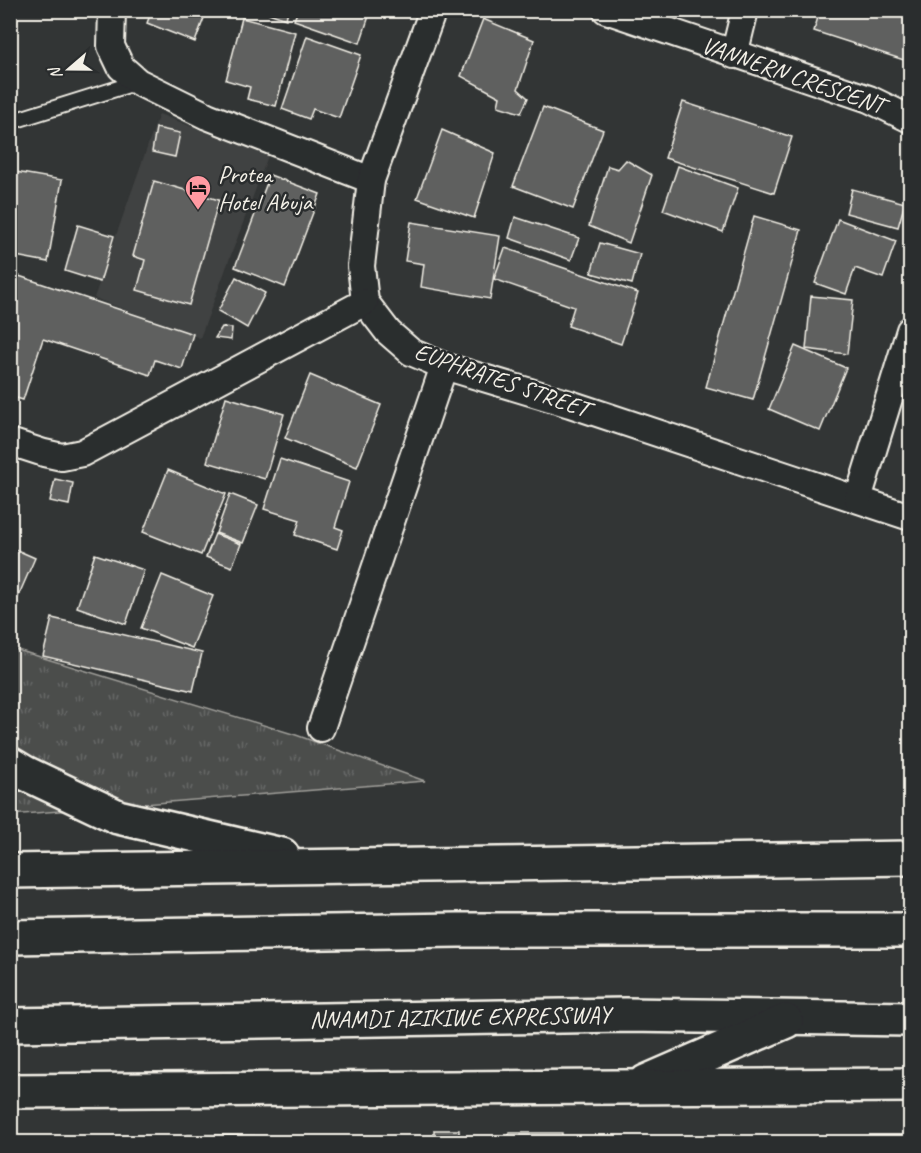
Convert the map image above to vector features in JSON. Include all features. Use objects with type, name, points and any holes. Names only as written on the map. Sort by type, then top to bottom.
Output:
[{"type":"highway","points":[[10,764],[118,817],[334,866]]},
{"type":"highway","points":[[10,871],[910,858]]},
{"type":"highway","points":[[10,937],[459,930],[910,930]]},
{"type":"highway","name":"NNAMDI AZIKIWE EXPRESSWAY","points":[[10,1025],[625,1015],[910,1019]]},
{"type":"highway","points":[[631,1088],[797,1016]]},
{"type":"highway","points":[[10,1091],[910,1085]]},
{"type":"street","points":[[112,10],[111,46],[121,68],[138,82],[207,116],[371,180]]},
{"type":"street","points":[[10,442],[62,457],[82,453],[365,302],[361,266],[371,180],[433,10]]},
{"type":"street","name":"VANNERN CRESCENT","points":[[606,10],[869,99],[910,119]]},
{"type":"street","points":[[734,55],[745,10]]},
{"type":"street","name":"EUPHRATES STREET","points":[[365,302],[388,332],[411,352],[444,366],[570,404],[910,517]]},
{"type":"street","points":[[858,499],[910,330]]},
{"type":"street","points":[[321,728],[444,366]]},
{"type":"lane","points":[[10,122],[138,82]]},
{"type":"shaded area","points":[[159,114],[268,156],[200,338],[94,298]]},
{"type":"green space","points":[[11,648],[296,735],[425,781],[11,815]]},
{"type":"building","points":[[152,10],[207,10],[195,42],[147,23]]},
{"type":"building","points":[[260,10],[288,10],[286,19]]},
{"type":"building","points":[[298,10],[371,10],[360,43],[294,20]]},
{"type":"building","points":[[820,10],[910,10],[910,62],[814,31]]},
{"type":"building","points":[[242,18],[295,32],[276,106],[247,99],[250,87],[226,80]]},
{"type":"building","points":[[483,19],[534,40],[518,89],[528,98],[521,113],[498,106],[500,97],[461,76]]},
{"type":"building","points":[[307,36],[361,55],[339,118],[313,109],[309,119],[282,109]]},
{"type":"building","points":[[683,102],[792,137],[774,193],[665,158]]},
{"type":"building","points":[[543,107],[603,130],[573,209],[513,186]]},
{"type":"building","points":[[156,128],[180,133],[175,157],[152,152]]},
{"type":"building","points":[[442,130],[495,153],[474,218],[417,198]]},
{"type":"building","points":[[626,160],[652,175],[629,243],[589,226],[608,166],[618,169]]},
{"type":"building","points":[[678,166],[738,188],[723,232],[663,210]]},
{"type":"building","points":[[10,171],[62,180],[48,262],[10,255]]},
{"type":"building","points":[[270,175],[320,194],[285,287],[235,267]]},
{"type":"building","points":[[154,181],[219,200],[189,305],[137,290],[145,260],[133,256]]},
{"type":"building","points":[[852,189],[905,203],[898,227],[846,213]]},
{"type":"building","points":[[754,216],[801,230],[753,400],[706,387]]},
{"type":"building","points":[[515,217],[579,238],[571,260],[509,238]]},
{"type":"building","points":[[838,219],[896,241],[883,278],[855,268],[846,294],[815,283]]},
{"type":"building","points":[[411,222],[500,236],[490,299],[421,287],[424,264],[405,261]]},
{"type":"building","points":[[78,225],[114,236],[100,282],[65,271]]},
{"type":"building","points":[[600,243],[640,254],[632,284],[591,273]]},
{"type":"building","points":[[505,248],[638,293],[621,344],[568,326],[574,307],[494,279]]},
{"type":"building","points":[[13,274],[193,334],[182,369],[155,360],[150,375],[43,339],[23,400],[10,396],[10,282]]},
{"type":"building","points":[[236,277],[265,293],[247,328],[218,311]]},
{"type":"building","points":[[811,296],[853,300],[847,354],[806,349]]},
{"type":"building","points":[[222,327],[232,328],[231,340],[215,338]]},
{"type":"building","points":[[795,346],[846,368],[820,431],[769,409]]},
{"type":"building","points":[[310,375],[381,405],[357,467],[285,438]]},
{"type":"building","points":[[226,397],[284,414],[265,479],[207,462]]},
{"type":"building","points":[[280,459],[349,482],[335,527],[343,530],[337,549],[295,535],[300,520],[264,509]]},
{"type":"building","points":[[168,470],[226,494],[201,555],[143,532]]},
{"type":"building","points":[[55,479],[73,483],[69,505],[50,501]]},
{"type":"building","points":[[230,494],[258,505],[243,543],[216,533]]},
{"type":"building","points":[[215,534],[241,544],[232,567],[206,557]]},
{"type":"building","points":[[10,547],[35,558],[10,615]]},
{"type":"building","points":[[95,554],[144,570],[126,624],[77,607]]},
{"type":"building","points":[[162,575],[213,596],[192,648],[141,628]]},
{"type":"building","points":[[52,618],[202,653],[193,691],[43,656]]},
{"type":"building","points":[[434,1130],[459,1130],[459,1142],[434,1142]]},
{"type":"building","points":[[509,1133],[562,1133],[562,1142],[509,1142]]},
{"type":"building","points":[[188,1135],[278,1136],[278,1142],[188,1142]]},
{"type":"place","name":"Protea Hotel Abuja","points":[[198,211]]}]
